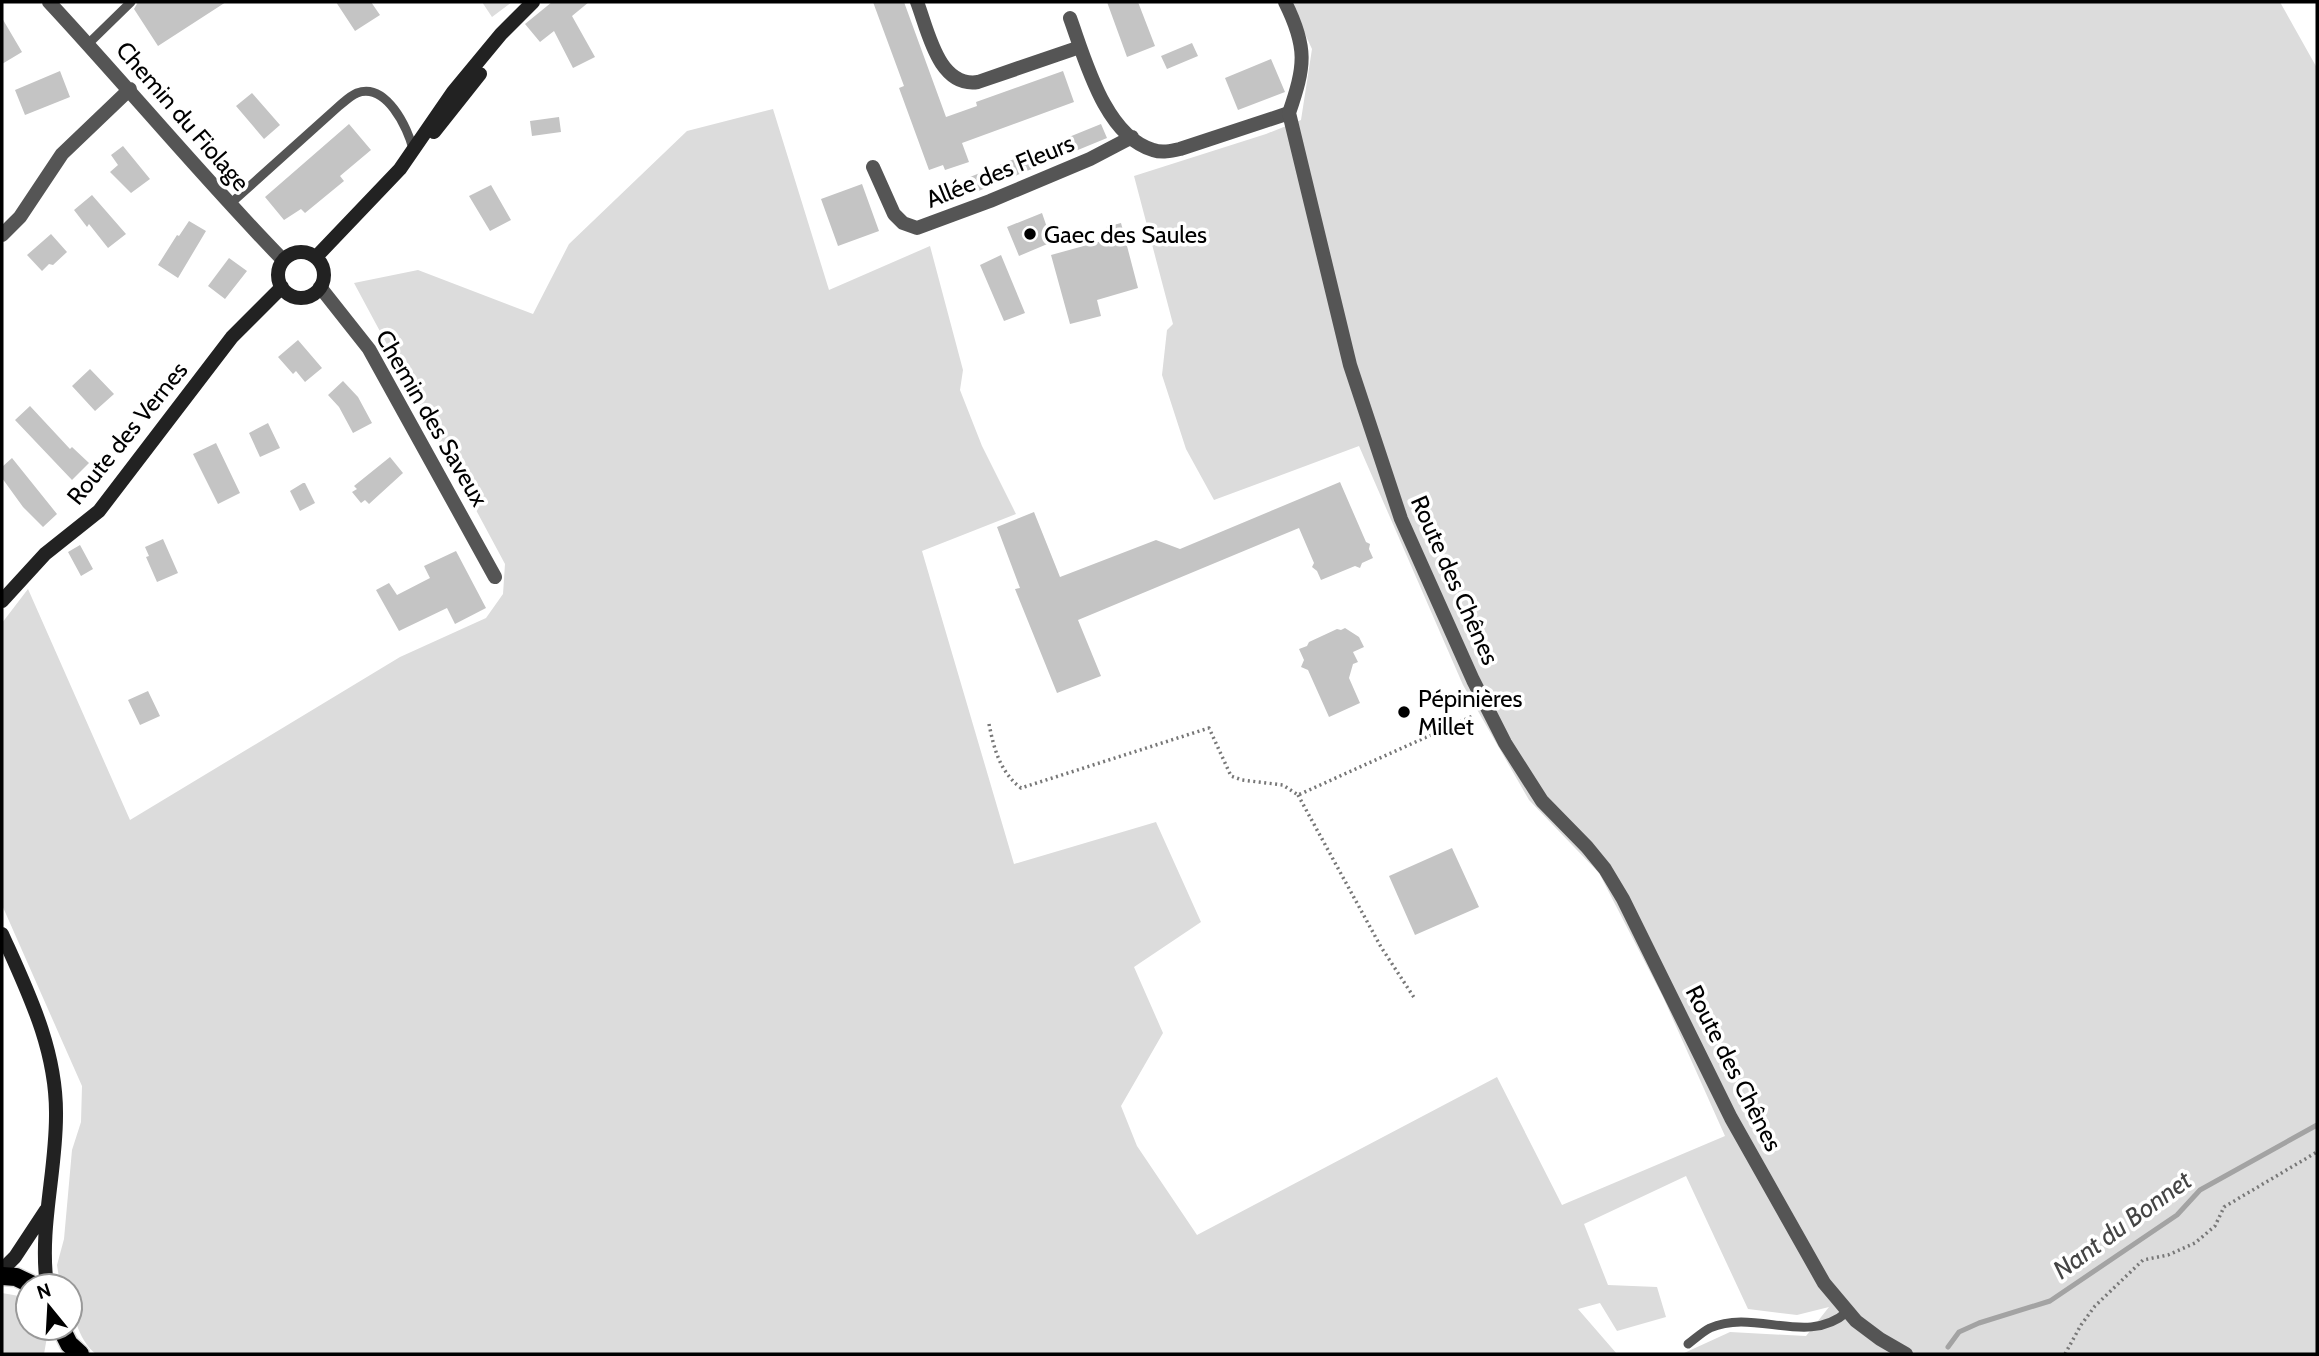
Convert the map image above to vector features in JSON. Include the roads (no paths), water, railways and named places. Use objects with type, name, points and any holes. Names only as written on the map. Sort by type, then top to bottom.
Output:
[{"type":"main road","points":[[316,257],[441,123],[507,38],[519,16],[533,2]]},
{"type":"main road","points":[[302,251],[316,257],[324,275],[320,288],[301,298],[287,293],[278,273],[283,260],[302,251]]},
{"type":"main road","name":"Route des Vernes","points":[[2,601],[45,554],[99,511],[232,337],[282,287]]},
{"type":"main road","points":[[2,934],[40,1023],[55,1083],[55,1154],[46,1209],[45,1272]]},
{"type":"main road","points":[[2,1270],[15,1257],[46,1209]]},
{"type":"street","name":"Chemin du Fiolage","points":[[49,2],[283,260]]},
{"type":"street","points":[[917,2],[941,63],[951,76],[965,82],[978,82],[1080,47]]},
{"type":"street","points":[[1070,18],[1101,100],[1132,137],[1151,149],[1164,151],[1180,149],[1289,113],[1301,77],[1302,58],[1301,41],[1285,2]]},
{"type":"street","points":[[2,235],[20,217],[62,154],[130,89]]},
{"type":"street","name":"Route des Chênes","points":[[1289,113],[1350,365],[1401,519],[1488,709],[1505,743],[1542,801],[1587,847],[1605,869],[1623,899],[1731,1118],[1824,1283],[1847,1312],[1880,1339],[1906,1354]]},
{"type":"street","name":"Allée des Fleurs","points":[[873,167],[894,214],[903,223],[917,228],[1090,159],[1132,137]]},
{"type":"street","name":"Chemin des Saveux","points":[[320,288],[369,349],[495,577]]},
{"type":"lane","points":[[88,44],[131,2]]},
{"type":"lane","points":[[230,204],[339,106],[358,93],[374,94],[391,106],[404,122],[410,155]]},
{"type":"lane","points":[[1688,1344],[1710,1328],[1723,1325],[1748,1322],[1813,1328],[1835,1322],[1847,1312]]},
{"type":"waterway","name":"Nant du Bonnet","points":[[1948,1347],[1959,1332],[2050,1301],[2177,1215],[2200,1190],[2317,1125]]},
{"type":"place","name":"Gaec des Saules","points":[[1030,234]]},
{"type":"place","name":"Pépinières Millet","points":[[1404,712]]}]
